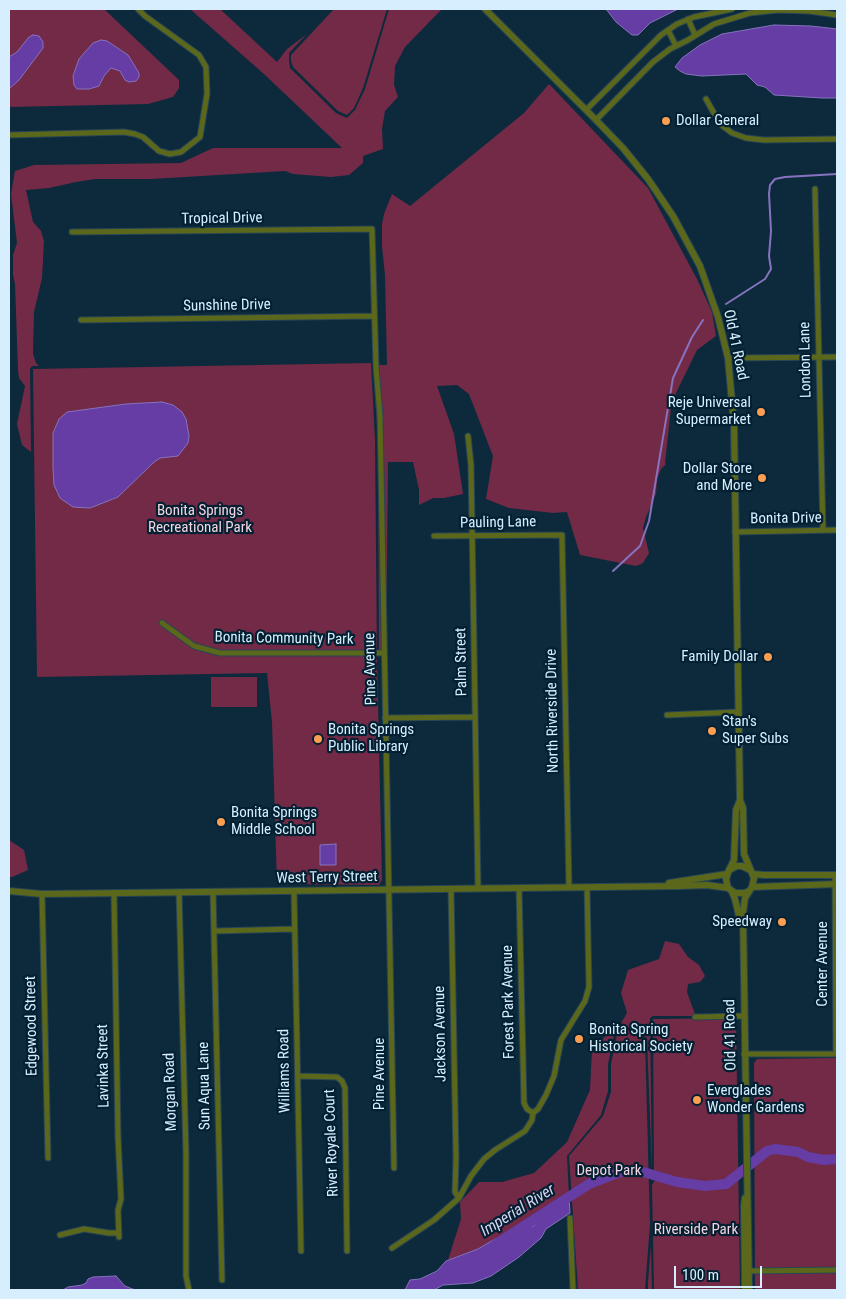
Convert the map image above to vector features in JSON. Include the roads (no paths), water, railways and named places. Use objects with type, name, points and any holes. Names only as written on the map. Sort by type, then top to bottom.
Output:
[{"type":"street","points":[[9,136],[124,132],[144,137],[159,152],[170,154],[182,152],[200,137],[207,94],[206,66],[199,56],[144,16],[138,9]]},
{"type":"street","name":"Old 41 Road","points":[[484,9],[596,120],[648,178],[688,243],[706,281],[718,317],[728,358],[734,424],[740,800],[736,810],[734,860],[728,872]]},
{"type":"street","points":[[586,110],[668,30],[688,20],[732,9]]},
{"type":"street","points":[[596,120],[653,62],[714,24],[750,13],[778,10],[809,11],[837,15]]},
{"type":"street","points":[[688,20],[695,35]]},
{"type":"street","points":[[668,30],[676,46]]},
{"type":"street","points":[[706,98],[720,124],[732,133],[746,138],[764,140],[837,139]]},
{"type":"street","name":"London Lane","points":[[815,189],[823,530]]},
{"type":"street","name":"Tropical Drive","points":[[72,232],[372,229]]},
{"type":"street","name":"Pine Avenue","points":[[372,229],[376,367],[380,416],[394,1168]]},
{"type":"street","name":"Sunshine Drive","points":[[81,320],[374,316]]},
{"type":"street","points":[[728,358],[837,357]]},
{"type":"street","name":"Palm Street","points":[[468,436],[471,466],[478,888]]},
{"type":"street","name":"Bonita Drive","points":[[735,532],[837,530]]},
{"type":"street","name":"Pauling Lane","points":[[434,536],[562,535]]},
{"type":"street","name":"North Riverside Drive","points":[[562,535],[569,887]]},
{"type":"street","name":"Bonita Community Park","points":[[162,623],[194,646],[220,653],[383,653]]},
{"type":"street","points":[[667,714],[738,712]]},
{"type":"street","points":[[385,718],[475,717]]},
{"type":"street","name":"Old 41 Road","points":[[740,800],[744,808],[744,854],[751,872]]},
{"type":"street","points":[[836,875],[764,876],[751,872],[742,866],[733,867],[728,872],[726,879],[730,889],[740,894],[751,889],[836,884]]},
{"type":"street","name":"West Terry Street","points":[[645,886],[728,872]]},
{"type":"street","points":[[751,872],[754,878],[751,889]]},
{"type":"street","name":"Center Avenue","points":[[836,875],[837,1054]]},
{"type":"street","name":"West Terry Street","points":[[9,891],[42,894],[645,886],[707,886],[730,889]]},
{"type":"street","points":[[392,1248],[434,1220],[459,1198],[468,1181],[489,1155],[525,1131],[532,1120],[533,1113],[538,1109],[552,1082],[561,1040],[585,1001],[589,987],[587,887]]},
{"type":"street","name":"Forest Park Avenue","points":[[519,888],[524,1102],[527,1109],[533,1113]]},
{"type":"street","name":"Jackson Avenue","points":[[451,889],[455,1192],[459,1198]]},
{"type":"street","name":"Old 41 Road","points":[[730,889],[736,899],[743,939]]},
{"type":"street","name":"Old 41 Road","points":[[744,1290],[746,1152],[743,913],[745,898],[751,889]]},
{"type":"street","name":"Williams Road","points":[[294,891],[301,1251]]},
{"type":"street","name":"Morgan Road","points":[[179,892],[186,1171],[186,1276],[189,1290]]},
{"type":"street","name":"Sun Aqua Lane","points":[[213,892],[222,1280]]},
{"type":"street","name":"Lavinka Street","points":[[60,1235],[84,1229],[119,1235],[118,1210],[121,1199],[118,1137],[114,893]]},
{"type":"street","name":"Edgewood Street","points":[[42,894],[48,1158]]},
{"type":"street","points":[[214,931],[294,929]]},
{"type":"street","points":[[696,1017],[744,1016]]},
{"type":"street","points":[[744,1054],[837,1054]]},
{"type":"street","name":"River Royale Court","points":[[298,1076],[337,1077],[342,1081],[344,1088],[347,1251]]},
{"type":"street","points":[[456,1178],[468,1181]]},
{"type":"street","name":"Old 41 Road","points":[[746,1192],[749,1206],[749,1290]]},
{"type":"street","points":[[570,1218],[573,1290]]},
{"type":"street","points":[[749,1271],[837,1270]]},
{"type":"waterway","points":[[726,304],[765,279],[771,269],[769,256],[771,231],[769,194],[770,185],[775,179],[837,174]]},
{"type":"waterway","points":[[613,571],[640,546],[649,521],[673,378],[692,337],[703,320]]},
{"type":"waterway","name":"Imperial River","points":[[496,1244],[589,1184],[623,1171],[640,1171],[677,1182],[705,1186],[726,1184],[767,1151],[775,1149],[798,1152],[808,1157],[824,1160],[837,1159]]},
{"type":"place","name":"Dollar General","points":[[666,121]]},
{"type":"place","name":"Reje Universal Supermarket","points":[[761,412]]},
{"type":"place","name":"Dollar Store and More","points":[[762,478]]},
{"type":"place","name":"Family Dollar","points":[[768,657]]},
{"type":"place","name":"Stan's Super Subs","points":[[712,731]]},
{"type":"place","name":"Bonita Springs Public Library","points":[[318,739]]},
{"type":"place","name":"Bonita Springs Middle School","points":[[221,822]]},
{"type":"place","name":"Speedway","points":[[782,922]]},
{"type":"place","name":"Bonita Spring Historical Society","points":[[579,1039]]},
{"type":"place","name":"Everglades Wonder Gardens","points":[[697,1100]]},
{"type":"park label","name":"Bonita Springs Recreational Park","points":[[200,520]]},
{"type":"park label","name":"Depot Park","points":[[609,1171]]},
{"type":"park label","name":"Riverside Park","points":[[696,1230]]}]
